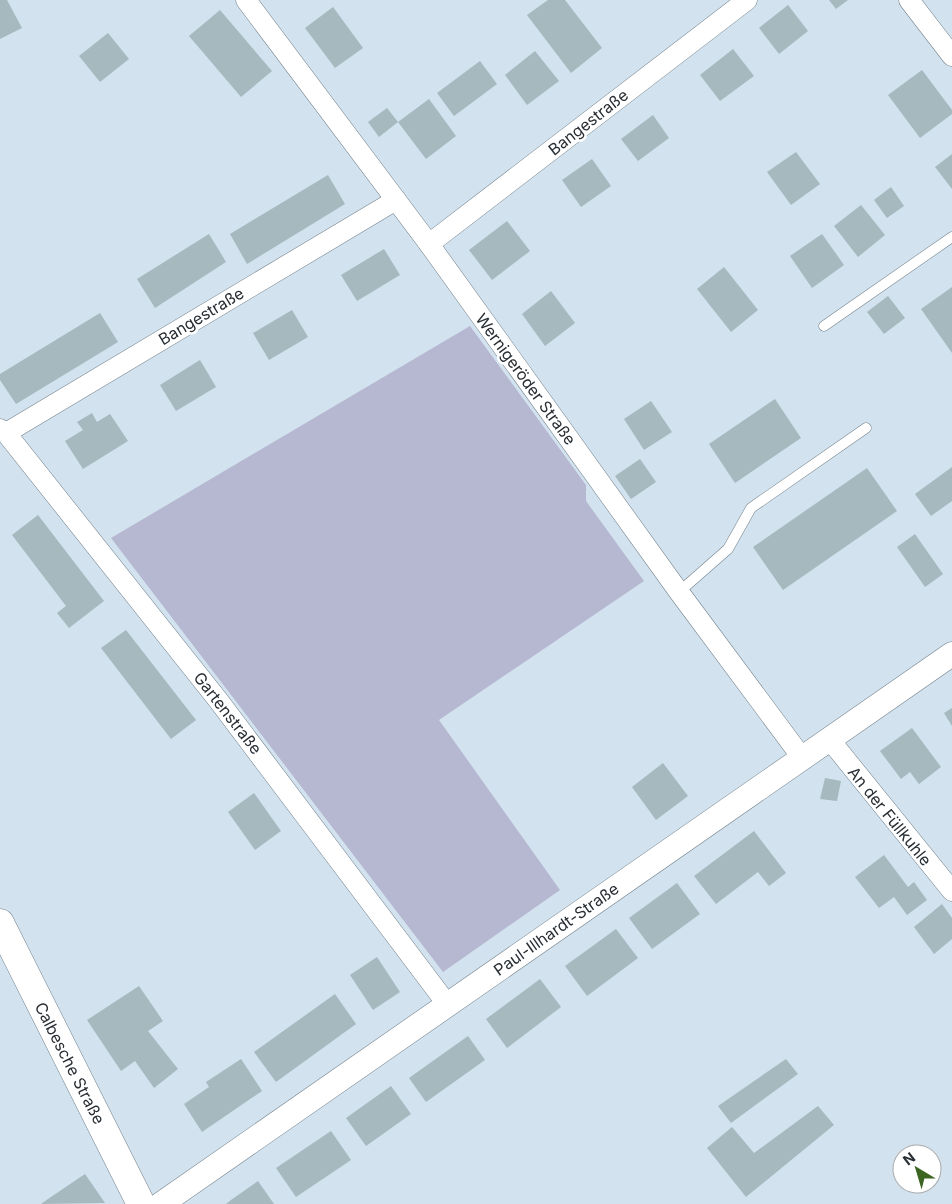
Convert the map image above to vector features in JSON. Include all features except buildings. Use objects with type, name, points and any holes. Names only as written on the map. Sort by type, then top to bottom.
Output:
[{"type":"main road","name":"Calbesche Straße","points":[[0,923],[141,1204]]},
{"type":"street","name":"Wernigeröder Straße","points":[[246,0],[430,244],[679,592],[803,760]]},
{"type":"street","name":"Bangestraße","points":[[430,244],[747,0]]},
{"type":"street","points":[[909,0],[952,56]]},
{"type":"street","name":"Bangestraße","points":[[3,431],[396,200]]},
{"type":"street","name":"Gartenstraße","points":[[3,431],[218,700],[447,1004]]},
{"type":"street","name":"Paul-Illhardt-Straße","points":[[161,1204],[447,1004],[803,760],[952,654]]},
{"type":"street","name":"An der Füllkuhle","points":[[830,740],[952,891]]},
{"type":"lane","points":[[824,326],[952,237]]},
{"type":"lane","points":[[679,592],[728,549],[751,508],[866,428]]},
{"type":"shaded area","points":[[470,326],[586,485],[586,501],[644,581],[439,720],[560,890],[443,972],[111,538]]}]
